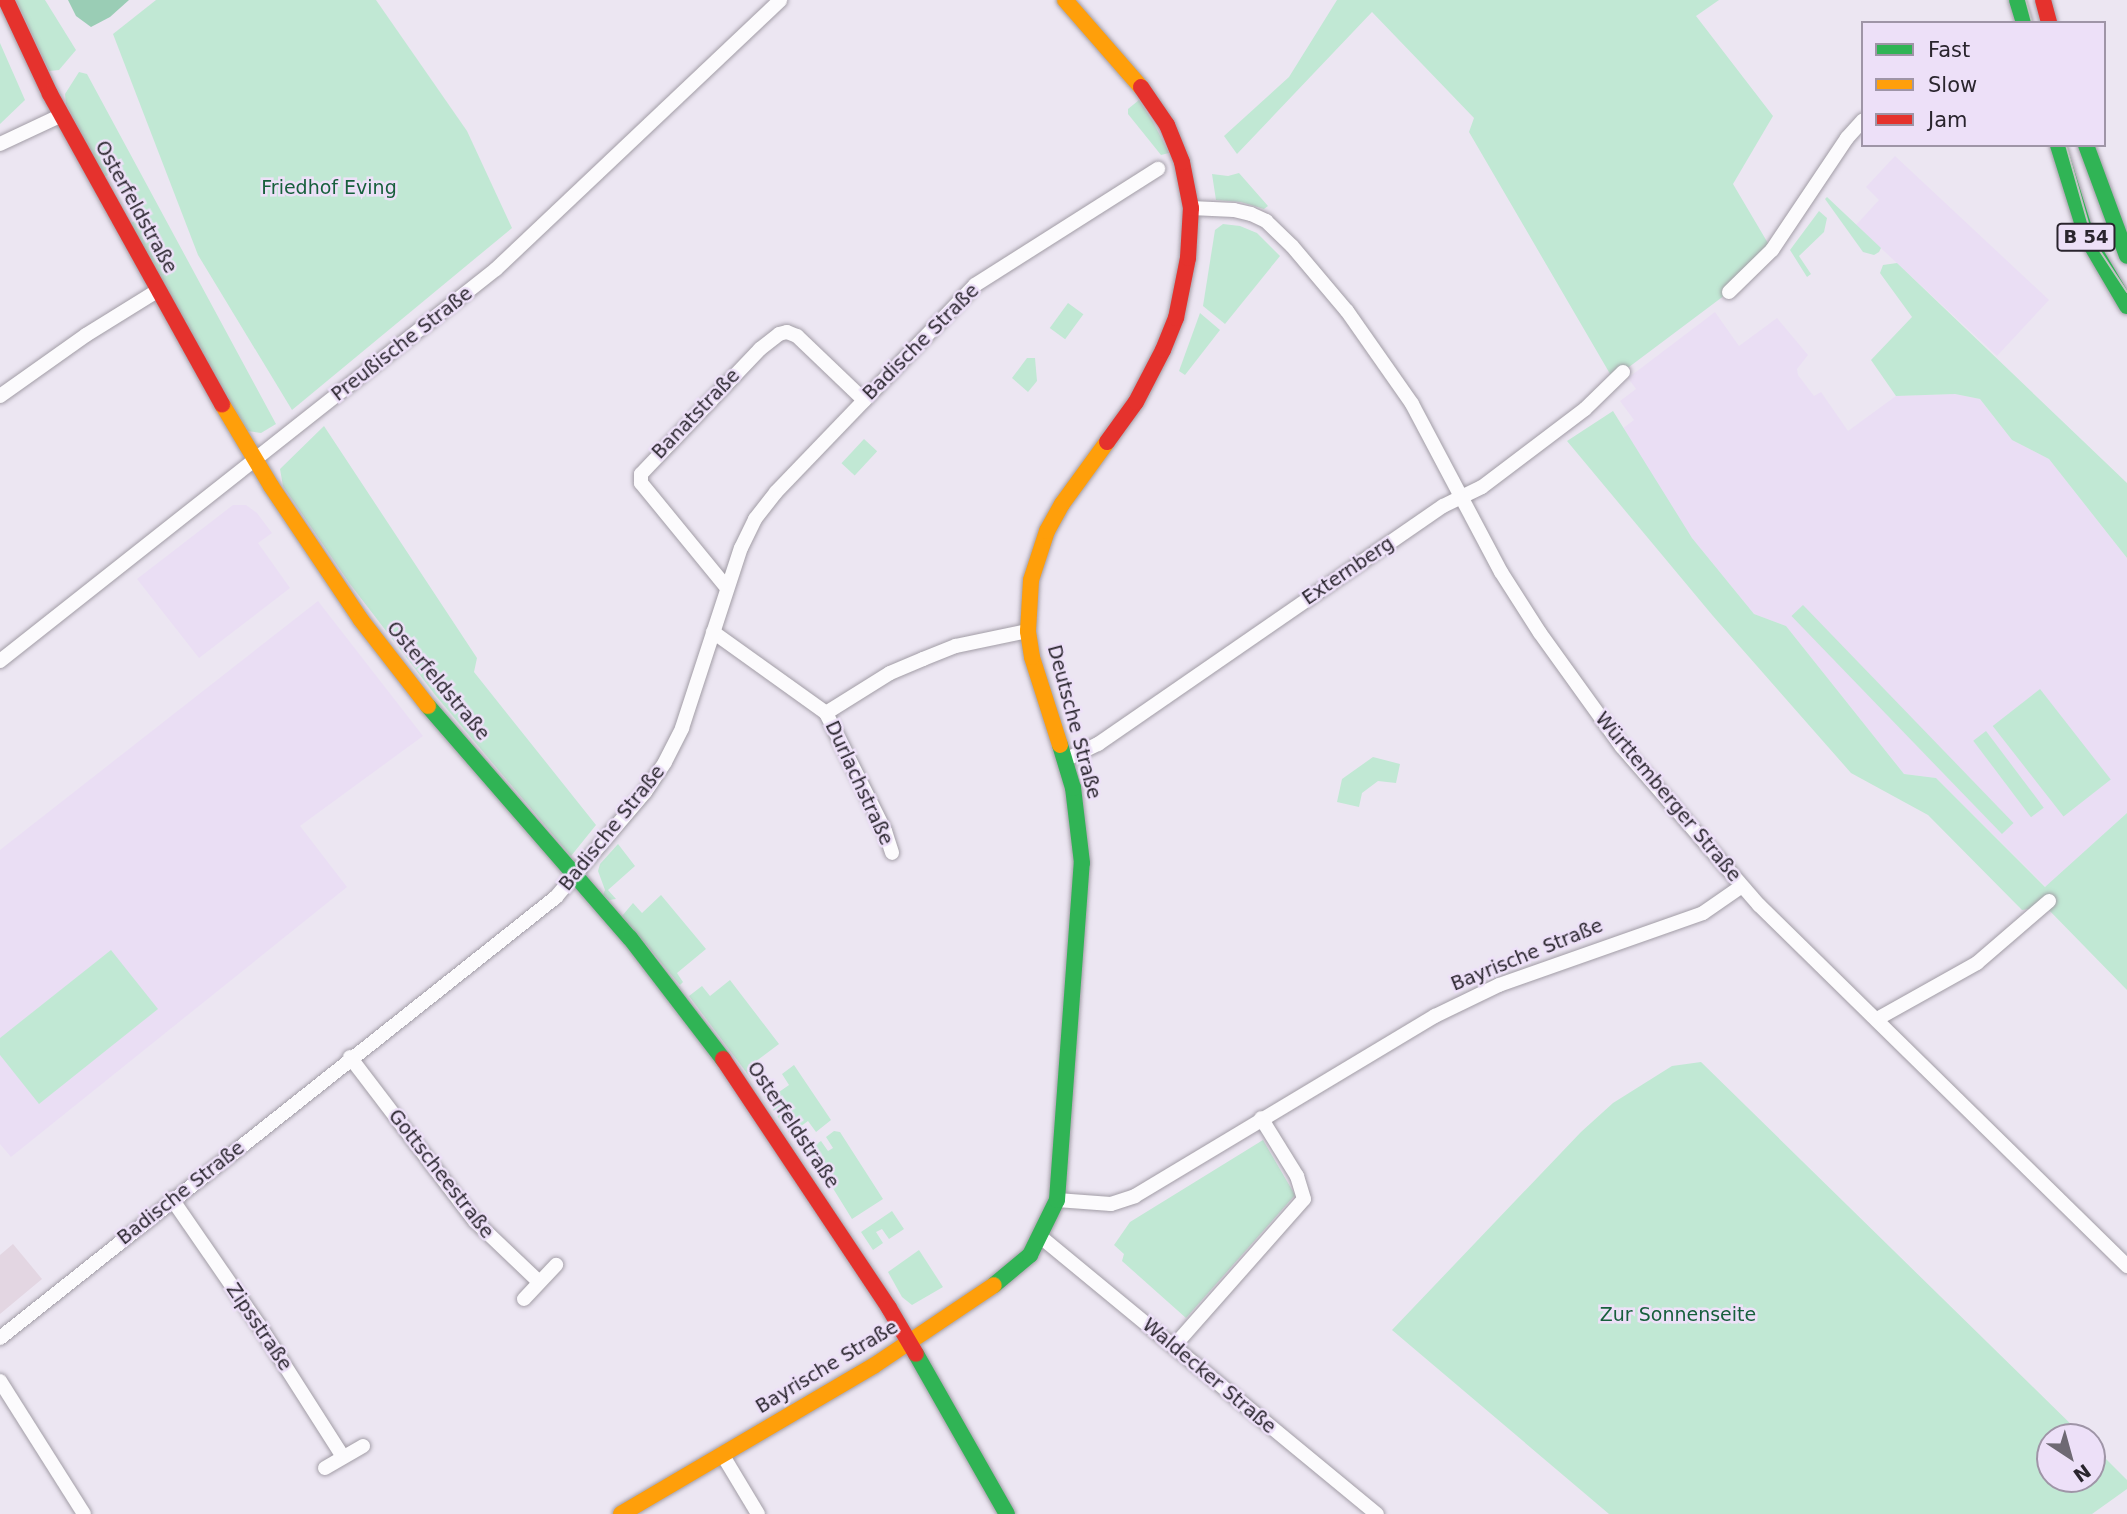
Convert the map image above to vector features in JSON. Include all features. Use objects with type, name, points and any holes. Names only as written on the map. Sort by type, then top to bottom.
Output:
[{"type":"street","name":"Osterfeldstraße","points":[[6,0],[62,115],[254,460],[382,649],[677,995],[718,1051],[889,1308],[1007,1514]]},
{"type":"street","name":"Preußische Straße","points":[[0,661],[496,269],[780,0]]},
{"type":"street","name":"Deutsche Straße","points":[[1042,1238],[1058,1200],[1082,863],[1075,801],[1065,760],[1038,681],[1028,631],[1031,580],[1047,531],[1062,504],[1136,402],[1176,318],[1188,258],[1191,208],[1182,162],[1167,125],[1148,96],[1065,0]]},
{"type":"street","points":[[2017,0],[2023,21]]},
{"type":"street","points":[[2043,0],[2048,21]]},
{"type":"street","points":[[0,144],[62,115]]},
{"type":"street","points":[[1729,292],[1773,250],[1847,138],[1861,122]]},
{"type":"street","name":"B 54","points":[[2059,147],[2087,238],[2127,306]]},
{"type":"street","name":"B 54","points":[[2087,147],[2127,256]]},
{"type":"street","name":"Badische Straße","points":[[0,1338],[350,1057],[521,922],[539,911],[576,877],[645,792],[665,762],[682,728],[727,588],[755,519],[776,492],[975,285],[1158,169]]},
{"type":"street","name":"Württemberger Straße","points":[[1191,208],[1234,210],[1251,214],[1266,221],[1292,246],[1347,311],[1407,396],[1452,477],[1460,498],[1540,633],[1622,747],[1742,886],[2127,1266]]},
{"type":"street","points":[[0,396],[86,335],[158,291]]},
{"type":"street","name":"Banatstraße","points":[[727,588],[641,482],[641,474],[648,464],[779,334],[787,332],[797,336],[864,400]]},
{"type":"street","name":"Externberg","points":[[1065,760],[1098,744],[1443,506],[1482,487],[1585,409],[1622,372]]},
{"type":"street","name":"Durlachstraße","points":[[826,713],[890,673],[923,659],[956,646],[1028,631]]},
{"type":"street","name":"Durlachstraße","points":[[713,632],[826,713],[885,831],[892,853]]},
{"type":"street","name":"Bayrische Straße","points":[[1058,1200],[1111,1204],[1123,1200],[1435,1016],[1499,985],[1703,913],[1742,886]]},
{"type":"street","points":[[1877,1019],[1977,963],[2049,901]]},
{"type":"street","name":"Gottscheestraße","points":[[350,1057],[475,1220],[539,1282]]},
{"type":"street","points":[[1174,1346],[1304,1199],[1297,1177],[1261,1118]]},
{"type":"street","name":"Zipsstraße","points":[[172,1199],[259,1325],[344,1457]]},
{"type":"street","name":"Bayrische Straße","points":[[621,1514],[908,1343],[1005,1277],[1030,1255],[1042,1238]]},
{"type":"street","name":"Waldecker Straße","points":[[1042,1238],[1377,1514]]},
{"type":"street","points":[[524,1299],[556,1265]]},
{"type":"street","points":[[0,1381],[84,1514]]},
{"type":"street","points":[[325,1468],[363,1446]]},
{"type":"street","points":[[722,1454],[758,1514]]},
{"type":"shaded area","points":[[1895,156],[2049,300],[1997,356],[1856,225],[1879,200],[1866,187]]},
{"type":"shaded area","points":[[1715,312],[1739,346],[1777,318],[1808,355],[1797,369],[1798,375],[1814,396],[1821,392],[1848,431],[1896,396],[1955,394],[1980,399],[2012,440],[2049,459],[2127,558],[2127,813],[2046,887],[1936,778],[1904,774],[1786,626],[1754,614],[1692,538],[1618,432],[1634,420],[1620,401],[1636,389],[1628,378]]},
{"type":"shaded area","points":[[233,505],[246,505],[257,513],[272,533],[258,543],[290,588],[199,658],[137,579]]},
{"type":"shaded area","points":[[318,601],[423,736],[300,826],[347,887],[11,1157],[0,1144],[0,850]]},
{"type":"shaded area","points":[[13,1244],[42,1279],[0,1314],[0,1255]]},
{"type":"green space","points":[[16,0],[45,0],[76,50],[59,70],[49,71]]},
{"type":"green space","points":[[68,0],[129,0],[110,17],[91,27],[76,16]]},
{"type":"green space","name":"Friedhof Eving","points":[[156,0],[376,0],[467,131],[512,228],[292,410],[198,255],[113,34]]},
{"type":"green space","points":[[1337,0],[1719,0],[1696,16],[1773,116],[1733,184],[1772,250],[1729,292],[1613,379],[1469,132],[1474,118],[1372,12],[1237,154],[1224,136],[1289,77]]},
{"type":"green space","points":[[0,43],[25,100],[0,124]]},
{"type":"green space","points":[[79,72],[87,74],[276,424],[261,433],[248,431],[210,368],[130,224],[137,219],[111,174],[104,177],[66,104],[65,94]]},
{"type":"green space","points":[[1139,100],[1169,153],[1161,155],[1128,114],[1128,109]]},
{"type":"green space","points":[[1239,173],[1268,206],[1264,209],[1241,202],[1216,200],[1212,174],[1228,176]]},
{"type":"green space","points":[[1827,197],[1881,248],[1879,252],[1874,255],[1863,252],[1825,199]]},
{"type":"green space","points":[[1819,211],[1827,218],[1824,232],[1799,256],[1811,274],[1807,277],[1790,250]]},
{"type":"green space","points":[[1223,224],[1240,226],[1257,233],[1280,256],[1225,324],[1203,306],[1215,230]]},
{"type":"green space","points":[[1897,263],[2127,483],[2127,558],[2049,459],[2012,440],[1980,399],[1955,394],[1896,396],[1871,360],[1912,317],[1880,273],[1883,265]]},
{"type":"green space","points":[[1068,303],[1083,314],[1065,339],[1050,328]]},
{"type":"green space","points":[[1200,313],[1220,330],[1185,375],[1179,371]]},
{"type":"green space","points":[[1027,358],[1035,358],[1037,381],[1028,392],[1012,378]]},
{"type":"green space","points":[[1613,411],[1692,538],[1754,614],[1786,626],[1904,774],[1936,778],[2045,887],[2127,813],[2127,990],[2045,906],[2022,910],[1928,815],[1851,773],[1713,616],[1567,441]]},
{"type":"green space","points":[[324,426],[477,658],[474,672],[596,825],[571,856],[436,696],[350,584],[283,486],[280,469]]},
{"type":"green space","points":[[864,439],[877,451],[855,475],[841,463]]},
{"type":"green space","points":[[1803,605],[2013,823],[2002,834],[1791,616]]},
{"type":"green space","points":[[2040,689],[2111,780],[2064,817],[1993,726]]},
{"type":"green space","points":[[1986,731],[2044,808],[2031,817],[1973,741]]},
{"type":"green space","points":[[1373,757],[1400,764],[1396,783],[1378,781],[1362,793],[1359,807],[1337,802],[1342,779]]},
{"type":"green space","points":[[618,844],[635,866],[608,890],[616,899],[609,900],[603,895],[605,890],[598,871],[600,864]]},
{"type":"green space","points":[[661,895],[706,949],[677,973],[683,982],[680,985],[622,916],[633,903],[642,913]]},
{"type":"green space","points":[[111,950],[158,1009],[39,1104],[0,1055],[0,1038]]},
{"type":"green space","points":[[730,980],[779,1044],[747,1068],[752,1080],[689,996],[702,986],[710,996]]},
{"type":"green space","name":"Zur Sonnenseite","points":[[1701,1062],[2070,1423],[2036,1423],[2036,1493],[2106,1493],[2106,1459],[2127,1480],[2127,1489],[2092,1514],[1609,1514],[1392,1330],[1581,1132],[1613,1103],[1672,1066]]},
{"type":"green space","points":[[794,1065],[831,1120],[816,1132],[808,1121],[793,1132],[799,1141],[796,1143],[760,1091],[769,1099],[789,1085],[782,1074]]},
{"type":"green space","points":[[834,1131],[840,1132],[883,1199],[852,1219],[821,1169],[806,1151],[821,1141],[828,1151],[833,1148],[826,1137]]},
{"type":"green space","points":[[1263,1140],[1295,1195],[1186,1318],[1122,1261],[1124,1254],[1114,1245],[1130,1222]]},
{"type":"green space","points":[[892,1211],[904,1229],[889,1239],[882,1229],[876,1232],[883,1243],[873,1250],[861,1232]]},
{"type":"green space","points":[[919,1250],[943,1287],[912,1305],[902,1297],[888,1272]]},
{"type":"tram line","points":[[2026,0],[2031,21]]},
{"type":"tram line","points":[[2067,147],[2088,223],[2100,251],[2127,292]]},
{"type":"traffic: fast","points":[[2017,0],[2023,21]]},
{"type":"traffic: fast","points":[[2059,147],[2087,238],[2127,306]]},
{"type":"traffic: fast","points":[[2087,147],[2127,256]]},
{"type":"traffic: fast","points":[[428,706],[630,938],[723,1059]]},
{"type":"traffic: fast","points":[[994,1285],[1030,1255],[1057,1200],[1082,863],[1073,788],[1060,745]]},
{"type":"traffic: fast","points":[[916,1354],[1007,1514]]},
{"type":"traffic: slow","points":[[1065,0],[1141,87]]},
{"type":"traffic: slow","points":[[222,404],[271,486],[361,620],[428,706]]},
{"type":"traffic: slow","points":[[1060,745],[1032,657],[1028,631],[1031,580],[1047,531],[1062,504],[1107,442]]},
{"type":"traffic: slow","points":[[621,1514],[875,1365],[994,1285]]},
{"type":"traffic: jam","points":[[6,0],[50,94],[222,404]]},
{"type":"traffic: jam","points":[[2043,0],[2048,21]]},
{"type":"traffic: jam","points":[[1107,442],[1136,402],[1163,350],[1176,318],[1188,258],[1191,208],[1182,162],[1167,125],[1141,87]]},
{"type":"traffic: jam","points":[[723,1059],[889,1308],[916,1354]]}]
